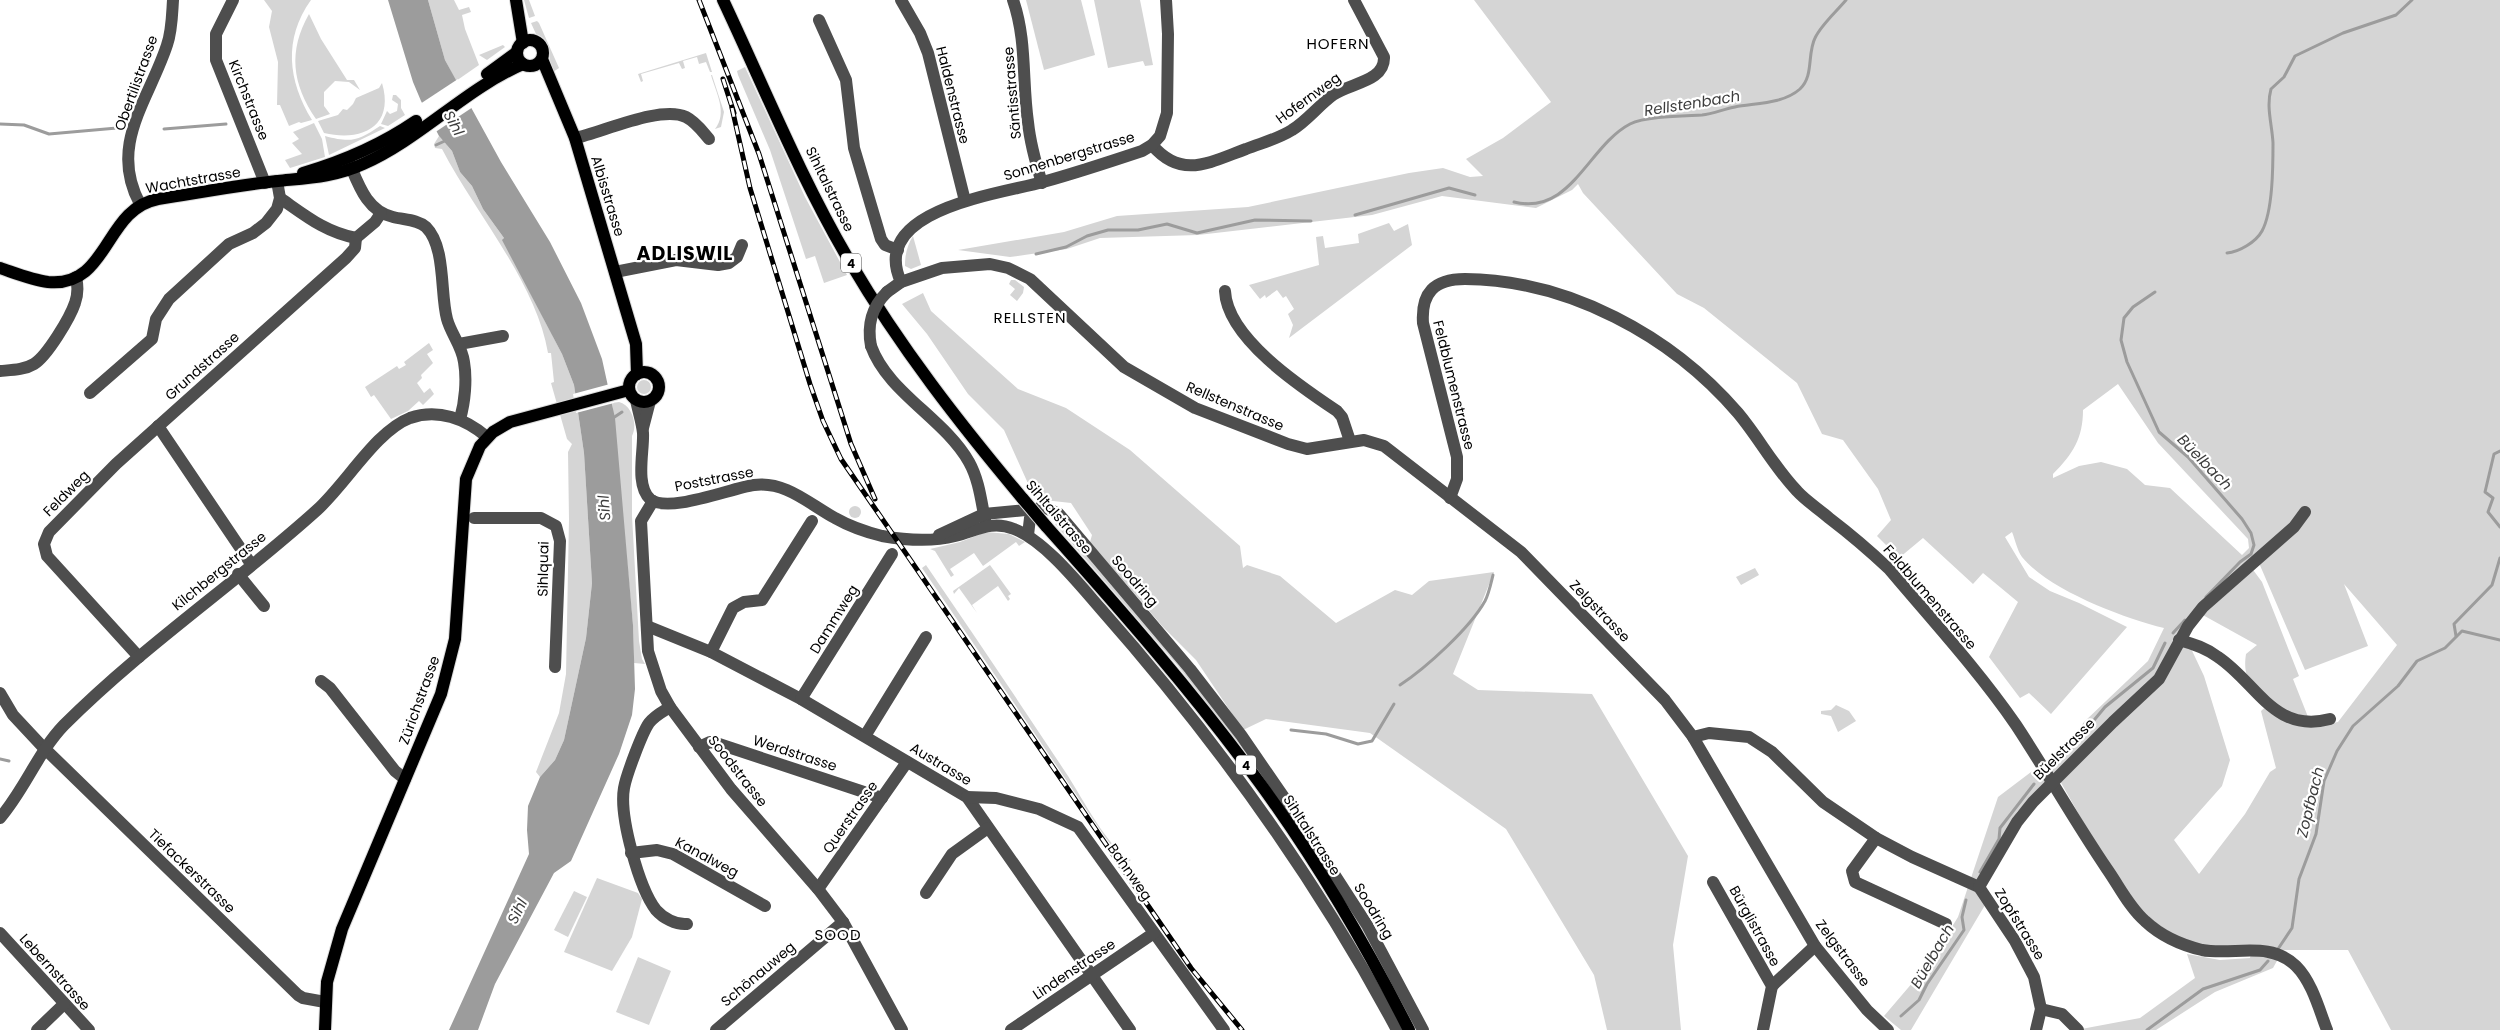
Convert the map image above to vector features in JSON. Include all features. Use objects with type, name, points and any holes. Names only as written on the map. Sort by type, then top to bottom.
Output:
[{"type":"main road","name":"Sihltalstrasse","points":[[723,0],[814,193],[849,260],[893,332],[935,389],[1023,499],[1150,643],[1259,782],[1296,836],[1351,924],[1410,1030]]},
{"type":"main road","points":[[516,1],[525,45],[518,57],[532,63]]},
{"type":"main road","points":[[482,82],[532,63],[542,48],[525,45]]},
{"type":"main road","points":[[482,82],[525,45]]},
{"type":"main road","name":"Albisstrasse","points":[[532,63],[554,89],[576,138],[636,344],[642,373]]},
{"type":"main road","name":"Wachtstrasse","points":[[0,268],[48,282],[76,277],[99,258],[120,222],[140,204],[271,182],[330,176],[350,163],[380,156],[419,124],[482,82]]},
{"type":"main road","points":[[642,373],[655,377],[659,386],[656,396],[650,401],[628,394],[631,380],[642,373]]},
{"type":"main road","name":"Zürichstrasse","points":[[325,1030],[325,1002],[330,970],[342,929],[441,694],[451,659],[455,639],[466,479],[473,460],[487,437],[510,422],[549,410],[628,394]]},
{"type":"street","name":"Obertilistrasse","points":[[140,204],[130,183],[129,147],[137,114],[168,45],[173,0]]},
{"type":"street","name":"Kirchstrasse","points":[[233,0],[216,34],[214,46],[216,60],[280,198]]},
{"type":"street","name":"Haldenstrasse","points":[[901,0],[920,32],[928,53],[965,201]]},
{"type":"street","name":"Säntisstrasse","points":[[1014,0],[1020,20],[1025,62],[1028,123],[1042,183]]},
{"type":"street","name":"Sonnenbergstrasse","points":[[898,250],[911,228],[924,218],[965,201],[1042,183],[1142,151],[1152,145],[1164,126],[1167,113],[1168,34],[1166,0]]},
{"type":"street","name":"Hofernweg","points":[[1152,145],[1164,157],[1174,163],[1185,166],[1204,165],[1291,131],[1333,94],[1378,74],[1385,65],[1384,57],[1354,0]]},
{"type":"street","points":[[819,20],[846,80],[854,148],[881,239],[885,245],[898,250],[896,263],[901,282]]},
{"type":"street","points":[[576,138],[649,117],[673,114],[691,120],[709,139]]},
{"type":"street","points":[[350,163],[365,196],[381,213],[416,222],[425,227],[438,251],[446,317],[459,344],[464,361],[465,376],[460,419]]},
{"type":"street","points":[[90,393],[152,339],[156,319],[169,299],[229,244],[252,233],[266,223],[277,209],[280,198],[323,228],[336,234],[356,238]]},
{"type":"street","name":"Grundstrasse","points":[[158,426],[346,258],[355,248],[356,238],[375,222],[381,213]]},
{"type":"street","points":[[615,272],[676,260],[718,265],[729,263],[737,257],[742,245]]},
{"type":"street","name":"Rellstenstrasse","points":[[985,520],[976,476],[966,456],[930,415],[888,376],[877,362],[868,335],[875,306],[887,292],[901,282],[942,268],[990,264],[1008,268],[1030,280],[1124,367],[1194,408],[1306,449],[1350,441]]},
{"type":"street","points":[[0,371],[20,369],[35,364],[45,354],[75,304],[78,290],[76,277]]},
{"type":"street","name":"Feldblumenstrasse","points":[[1450,498],[1457,479],[1457,457],[1423,323],[1422,308],[1431,290],[1439,284],[1454,279],[1522,286],[1595,307],[1643,331],[1704,379],[1738,413],[1777,468],[1798,492],[1869,550],[1889,569],[1998,700],[2052,781],[2092,847],[2135,910],[2144,920],[2172,939],[2202,950],[2260,950],[2277,953],[2296,966],[2312,990],[2327,1030]]},
{"type":"street","points":[[1225,291],[1226,303],[1244,332],[1283,374],[1337,411],[1346,426],[1350,441]]},
{"type":"street","points":[[459,344],[503,336]]},
{"type":"street","points":[[628,394],[643,430]]},
{"type":"street","points":[[650,401],[643,430],[643,485],[645,492],[653,501]]},
{"type":"street","name":"Kilchbergstrasse","points":[[0,818],[45,748],[65,725],[139,657],[326,502],[390,430],[400,423],[423,416],[460,419],[473,425],[487,437]]},
{"type":"street","points":[[158,426],[251,564]]},
{"type":"street","name":"Feldweg","points":[[139,657],[47,556],[44,544],[49,532],[116,464],[158,426]]},
{"type":"street","name":"Zelgstrasse","points":[[1350,441],[1370,440],[1384,446],[1521,552],[1643,676],[1693,737],[1815,946],[1867,1010],[1888,1030]]},
{"type":"street","name":"Poststrasse","points":[[653,501],[665,504],[681,502],[746,486],[768,485],[797,494],[835,518],[865,531],[907,539],[933,538],[985,520],[1039,508]]},
{"type":"street","name":"Soodstrasse","points":[[653,501],[641,521],[650,661],[661,691],[670,707],[731,789],[818,889],[843,922],[902,1030]]},
{"type":"street","points":[[1028,536],[1030,518],[1039,508]]},
{"type":"street","name":"Soodring","points":[[1039,508],[1046,508],[1059,514],[1190,669],[1241,735],[1294,812],[1367,925],[1423,1030]]},
{"type":"street","name":"Büelstrasse","points":[[1979,887],[2017,822],[2052,781],[2159,679],[2179,640],[2203,607],[2294,527],[2304,512]]},
{"type":"street","name":"Sihlquai","points":[[474,518],[541,518],[556,526],[560,541],[555,667]]},
{"type":"street","points":[[711,652],[733,608],[744,602],[762,600],[812,520]]},
{"type":"street","points":[[985,520],[1028,536],[1088,595],[1126,637],[1243,785],[1298,862],[1357,958],[1397,1030]]},
{"type":"street","name":"Dammweg","points":[[801,700],[892,554]]},
{"type":"street","points":[[238,574],[264,606]]},
{"type":"street","name":"Austrasse","points":[[647,626],[711,652],[801,700],[967,797],[1130,1030]]},
{"type":"street","points":[[865,736],[926,637]]},
{"type":"street","points":[[2179,640],[2201,646],[2219,657],[2273,709],[2289,719],[2312,724],[2330,720]]},
{"type":"street","points":[[321,681],[330,688],[395,771],[405,779]]},
{"type":"street","name":"Tiefackerstrasse","points":[[0,693],[13,715],[45,748],[298,994],[303,998],[325,1002]]},
{"type":"street","points":[[670,707],[654,718],[647,726],[624,788],[623,798],[632,853],[655,909],[675,922],[687,924]]},
{"type":"street","name":"Zopfstrasse","points":[[1693,737],[1708,733],[1749,737],[1772,752],[1823,802],[1876,838],[1979,887],[2015,942],[2034,977],[2041,1009],[2036,1030]]},
{"type":"street","name":"Werdstrasse","points":[[699,747],[710,742],[716,743],[882,798]]},
{"type":"street","name":"Querstrasse","points":[[818,889],[907,762]]},
{"type":"street","name":"Bahnweg","points":[[967,797],[996,798],[1039,809],[1078,827],[1224,1030]]},
{"type":"street","points":[[926,893],[952,854],[988,828]]},
{"type":"street","points":[[1876,838],[1852,871],[1855,882],[1946,924]]},
{"type":"street","name":"Kanalweg","points":[[632,853],[657,850],[673,854],[765,906]]},
{"type":"street","name":"Bürglistrasse","points":[[1713,882],[1772,986]]},
{"type":"street","name":"Schönauweg","points":[[716,1030],[843,922]]},
{"type":"street","name":"Lebernstrasse","points":[[0,933],[89,1030]]},
{"type":"street","name":"Lindenstrasse","points":[[1011,1030],[1154,933]]},
{"type":"street","name":"Bürglistrasse","points":[[1763,1030],[1772,986],[1815,946]]},
{"type":"street","points":[[37,1030],[64,1004]]},
{"type":"street","points":[[2041,1009],[2062,1014],[2078,1030]]},
{"type":"shaded area","points":[[264,0],[311,0],[296,30],[292,60],[298,90],[312,120],[289,126],[280,105],[277,105],[278,62],[269,27],[272,11]]},
{"type":"shaded area","points":[[428,0],[454,0],[459,10],[469,7],[471,12],[462,15],[465,29],[479,65],[456,81],[445,60]]},
{"type":"shaded area","points":[[524,0],[529,0],[535,16],[529,18]]},
{"type":"shaded area","points":[[1026,0],[1081,0],[1095,55],[1044,70]]},
{"type":"shaded area","points":[[1094,0],[1140,0],[1153,65],[1145,66],[1143,61],[1108,68]]},
{"type":"shaded area","points":[[1474,0],[2500,0],[2500,1030],[2391,1030],[2348,950],[2283,950],[2273,968],[2215,992],[2156,1030],[2076,1030],[2140,1018],[2195,978],[2187,954],[2220,960],[2250,958],[2252,946],[2218,947],[2195,943],[2174,935],[2149,918],[2137,905],[2090,834],[2055,772],[2017,812],[1979,886],[1988,900],[1911,1030],[1901,1030],[1884,1016],[1931,961],[1958,917],[1998,797],[2068,744],[2084,722],[2148,661],[2164,628],[2108,610],[2050,581],[2022,557],[2012,532],[2005,537],[2029,577],[2050,591],[2127,627],[2051,714],[2029,693],[2020,698],[1989,657],[2018,602],[1983,573],[1973,584],[1923,538],[1899,558],[1877,536],[1891,520],[1878,489],[1843,440],[1822,434],[1797,383],[1704,308],[1677,294],[1583,193],[1578,184],[1572,190],[1536,208],[1442,196],[1372,215],[1198,235],[1100,238],[1067,249],[1010,257],[958,250],[1064,232],[1117,216],[1248,207],[1409,173],[1443,168],[1470,177],[1483,176],[1466,159],[1503,138],[1551,102]],"holes":[[[2118,384],[2158,443],[2248,539],[2249,548],[2242,555],[2170,488],[2145,485],[2127,469],[2101,462],[2079,466],[2053,478],[2053,474],[2076,445],[2083,420],[2083,410]],[[2256,556],[2305,670],[2368,646],[2344,584],[2397,645],[2338,722],[2312,727],[2293,679],[2299,676],[2262,582],[2248,563]],[[2201,614],[2257,645],[2246,654],[2246,670],[2250,681],[2271,702],[2261,711],[2276,768],[2270,772],[2245,814],[2199,874],[2174,840],[2222,786],[2230,760],[2204,676],[2186,638]]]},
{"type":"shaded area","points":[[309,14],[321,39],[347,80],[354,80],[360,90],[349,82],[335,81],[324,92],[324,106],[330,114],[316,119],[302,93],[296,67],[298,41]]},
{"type":"shaded area","points":[[537,21],[559,68],[553,72],[548,45],[542,37],[536,34],[531,23]]},
{"type":"shaded area","points":[[503,45],[505,47],[487,60],[479,55]]},
{"type":"shaded area","points":[[706,53],[712,72],[710,72],[706,62],[699,64],[697,57],[683,61],[685,68],[682,69],[679,63],[641,74],[643,81],[641,82],[638,74]]},
{"type":"shaded area","points":[[745,67],[805,197],[847,275],[824,283],[815,256],[806,259],[770,150],[738,75],[737,71]]},
{"type":"shaded area","points":[[711,75],[724,112],[721,127],[715,129],[719,123],[721,110]]},
{"type":"shaded area","points":[[382,83],[385,98],[384,111],[379,121],[372,128],[362,133],[350,135],[324,133],[318,121],[338,115],[343,109],[347,110],[356,98],[379,88]]},
{"type":"shaded area","points":[[393,95],[396,95],[401,100],[401,108],[405,115],[388,126],[381,124],[387,111],[390,114],[397,111],[398,104],[392,100]]},
{"type":"shaded area","points":[[314,123],[322,139],[325,157],[290,168],[285,160],[302,154],[292,143],[299,139],[293,132]]},
{"type":"shaded area","points":[[380,126],[385,128],[329,155],[325,136],[341,140],[360,138]]},
{"type":"shaded area","points":[[439,136],[452,151],[460,172],[472,186],[483,209],[504,238],[503,240],[562,354],[574,385],[584,453],[592,583],[586,638],[564,740],[555,760],[540,777],[536,772],[559,713],[566,674],[569,519],[568,452],[572,444],[567,439],[551,383],[554,382],[551,353],[548,353],[541,326],[531,300],[503,248],[442,149],[435,148],[434,144]]},
{"type":"shaded area","points":[[1389,223],[1394,231],[1408,224],[1412,245],[1289,338],[1293,325],[1288,314],[1294,309],[1286,296],[1283,298],[1277,290],[1266,298],[1265,295],[1260,299],[1249,285],[1319,265],[1316,237],[1323,236],[1325,248],[1359,243],[1358,234]]},
{"type":"shaded area","points":[[913,236],[921,265],[911,269],[905,266],[905,262],[908,247]]},
{"type":"shaded area","points":[[1011,280],[1015,280],[1024,287],[1023,293],[1017,301],[1010,295],[1015,289],[1009,284]]},
{"type":"shaded area","points":[[923,293],[931,311],[1018,389],[1066,408],[1130,450],[1240,546],[1243,568],[1247,565],[1280,576],[1336,623],[1395,590],[1412,595],[1429,581],[1494,572],[1453,674],[1478,690],[1592,694],[1688,856],[1673,945],[1681,1030],[1607,1030],[1594,975],[1506,829],[1370,733],[1266,719],[1243,730],[1196,660],[1163,627],[1090,542],[1092,535],[1071,503],[1035,499],[1004,430],[968,394],[927,334],[902,304]]},
{"type":"shaded area","points":[[429,343],[433,350],[427,354],[433,363],[421,375],[422,378],[417,383],[424,393],[430,388],[434,394],[423,405],[419,401],[408,411],[391,419],[374,395],[371,397],[365,387],[397,366],[399,369],[406,365],[404,362]]},
{"type":"shaded area","points":[[644,380],[649,382],[651,387],[649,392],[644,394],[639,392],[637,387],[639,382]]},
{"type":"shaded area","points":[[619,402],[627,407],[634,421],[632,436],[632,516],[639,641],[642,659],[645,664],[634,663],[633,625],[612,403]]},
{"type":"shaded area","points":[[855,506],[861,512],[855,518],[849,512]]},
{"type":"shaded area","points":[[1058,522],[1202,689],[1250,759],[1178,666],[1055,524]]},
{"type":"shaded area","points":[[986,532],[1009,534],[1025,542],[1019,546],[1016,542],[983,566],[974,553],[950,569],[954,575],[951,577],[935,551],[930,549],[960,542]]},
{"type":"shaded area","points":[[926,565],[1068,776],[1096,822],[1114,845],[1131,860],[1125,864],[1105,837],[922,568]]},
{"type":"shaded area","points":[[990,565],[1011,594],[1008,596],[1010,599],[1008,601],[998,586],[972,605],[977,613],[959,588],[954,594],[953,591]]},
{"type":"shaded area","points":[[1755,568],[1759,575],[1741,585],[1736,577]]},
{"type":"shaded area","points":[[1836,705],[1849,711],[1856,721],[1838,732],[1831,716],[1821,714],[1821,711],[1831,710]]},
{"type":"shaded area","points":[[597,878],[638,893],[642,899],[632,937],[612,971],[564,952]]},
{"type":"shaded area","points":[[574,891],[587,897],[568,937],[554,930]]},
{"type":"shaded area","points":[[638,957],[671,971],[649,1025],[616,1012]]},
{"type":"water","name":"Sihl","points":[[388,0],[428,0],[445,60],[501,162],[550,242],[581,303],[602,359],[615,418],[633,625],[635,689],[632,715],[619,754],[571,861],[554,873],[495,984],[478,1030],[449,1030],[529,854],[528,806],[540,777],[555,760],[564,740],[586,638],[592,583],[584,453],[574,385],[562,354],[502,240],[504,238],[483,209],[472,186],[460,172],[452,151],[439,136],[421,101],[413,82]]},
{"type":"pier","points":[[458,79],[473,107],[434,133],[420,104]]},
{"type":"pier","points":[[610,384],[614,403],[576,413],[573,394]]},
{"type":"waterway","name":"Rellstenbach","points":[[1514,202],[1534,204],[1550,199],[1578,177],[1615,134],[1637,121],[1706,114],[1778,100],[1793,94],[1800,89],[1807,78],[1815,38],[1825,23],[1846,0]]},
{"type":"waterway","points":[[2227,253],[2237,251],[2251,243],[2262,231],[2266,222],[2272,188],[2273,163],[2269,109],[2271,89],[2284,77],[2295,56],[2343,33],[2396,15],[2412,0]]},
{"type":"waterway","points":[[0,124],[24,125],[49,134],[117,128]]},
{"type":"waterway","points":[[164,129],[226,124]]},
{"type":"waterway","name":"Sihl","points":[[436,145],[447,140]]},
{"type":"waterway","name":"Rellstenbach","points":[[1355,215],[1449,188],[1475,195]]},
{"type":"waterway","name":"Rellstenbach","points":[[1036,254],[1066,247],[1087,236],[1108,230],[1138,230],[1167,224],[1197,233],[1255,220],[1311,221]]},
{"type":"waterway","name":"Büelbach","points":[[2155,292],[2133,307],[2124,318],[2121,340],[2127,362],[2159,432],[2188,457],[2242,519],[2251,533],[2254,545],[2251,554],[2240,562],[2206,597]]},
{"type":"waterway","name":"Rellstenbach","points":[[613,418],[622,412]]},
{"type":"waterway","points":[[2500,451],[2494,454],[2485,492],[2493,498],[2488,512],[2500,527]]},
{"type":"waterway","points":[[2456,636],[2454,624],[2492,585],[2500,558]]},
{"type":"waterway","points":[[1400,685],[1422,669],[1469,623],[1485,601],[1493,575]]},
{"type":"waterway","name":"Büelbach","points":[[2173,633],[2185,620]]},
{"type":"waterway","name":"Zopfbach","points":[[2278,949],[2292,928],[2299,879],[2316,834],[2324,781],[2337,751],[2353,726],[2398,686],[2417,661],[2445,648],[2462,631],[2500,640]]},
{"type":"waterway","name":"Büelbach","points":[[2052,765],[2070,749],[2105,707],[2153,668],[2165,643]]},
{"type":"waterway","points":[[1291,730],[1326,734],[1358,744],[1372,741],[1394,704]]},
{"type":"waterway","points":[[0,759],[9,761]]},
{"type":"waterway","name":"Büelbach","points":[[1980,872],[1999,839],[2000,828],[2034,784]]},
{"type":"waterway","name":"Büelbach","points":[[1901,1016],[1919,1000],[1927,984],[1964,930],[1962,917],[1966,900]]},
{"type":"waterway","name":"Zopfbach","points":[[2147,1030],[2203,989],[2260,970],[2268,961]]},
{"type":"railway","points":[[699,0],[759,154],[851,444],[875,499]]},
{"type":"railway","points":[[723,79],[734,113]]},
{"type":"railway","points":[[732,108],[750,188],[810,384],[823,421],[841,459],[1191,968],[1242,1030]]},
{"type":"district","name":"HOFERN","points":[[1338,43]]},
{"type":"district","name":"ADLISWIL","points":[[685,253]]},
{"type":"district","name":"RELLSTEN","points":[[1030,317]]},
{"type":"district","name":"SOOD","points":[[838,934]]}]
